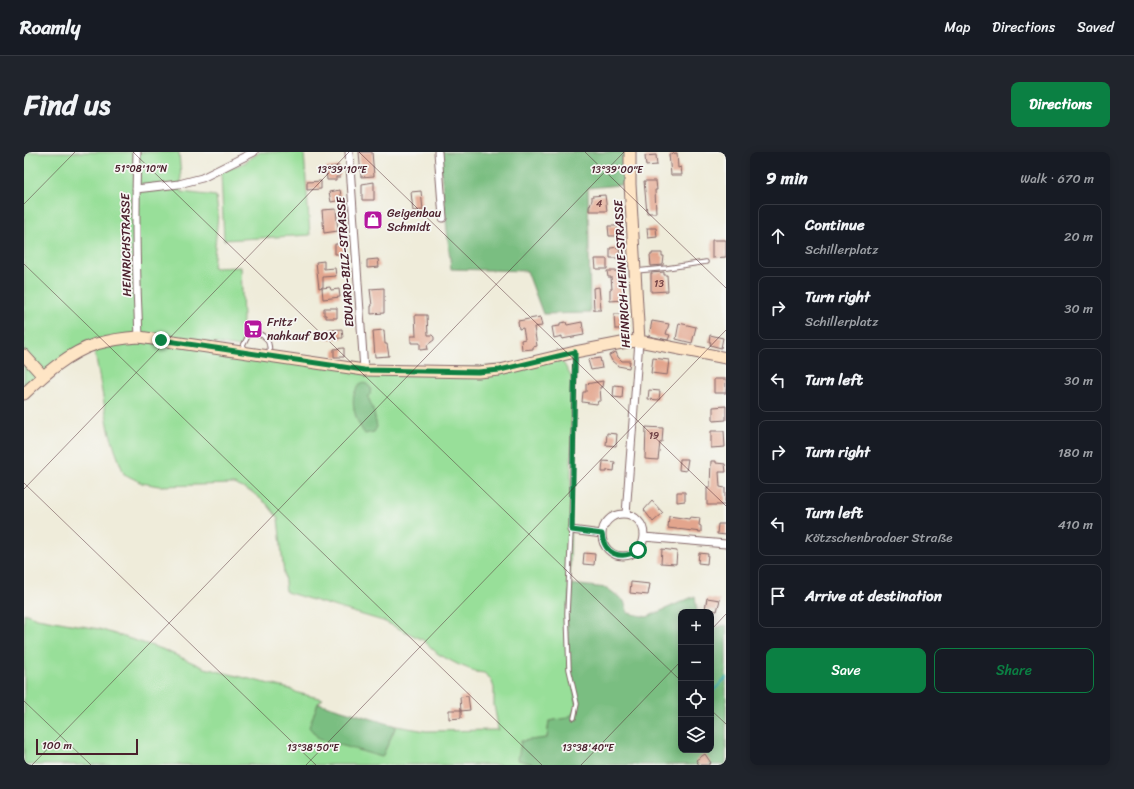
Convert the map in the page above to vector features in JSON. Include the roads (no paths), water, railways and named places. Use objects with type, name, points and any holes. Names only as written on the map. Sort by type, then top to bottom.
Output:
[{"type":"street","name":"HEINRICHSTRASSE","points":[[137,152],[136,277],[139,337]]},
{"type":"street","points":[[136,189],[179,184],[202,178],[254,152]]},
{"type":"street","name":"EDUARD-BILZ-STRASSE","points":[[349,152],[364,370]]},
{"type":"street","points":[[438,152],[443,218]]},
{"type":"street","name":"HEINRICH-HEINE-STRASSE","points":[[626,514],[639,341],[630,152]]},
{"type":"street","points":[[24,394],[43,376],[66,359],[80,351],[95,344],[116,339],[139,337],[364,370],[478,372],[500,370],[575,352],[639,341],[726,358]]},
{"type":"street","points":[[24,355],[43,376]]},
{"type":"street","points":[[626,514],[634,516],[640,522],[644,529],[644,537],[638,550],[625,556],[611,552],[603,541],[602,534],[603,527],[612,516],[626,514]]},
{"type":"street","points":[[572,530],[602,534]]},
{"type":"street","points":[[644,537],[726,544]]},
{"type":"lane","points":[[635,271],[706,262]]},
{"type":"lane","points":[[240,352],[248,336],[254,332],[262,334],[267,339],[269,356]]},
{"type":"lane","points":[[574,718],[577,704],[569,669],[567,613],[572,530],[575,352]]},
{"type":"waterway","points":[[714,690],[726,678]]},
{"type":"place","name":"Geigenbau Schmidt","points":[[373,220]]},
{"type":"place","name":"Fritz' nahkauf BOX","points":[[253,329]]}]
